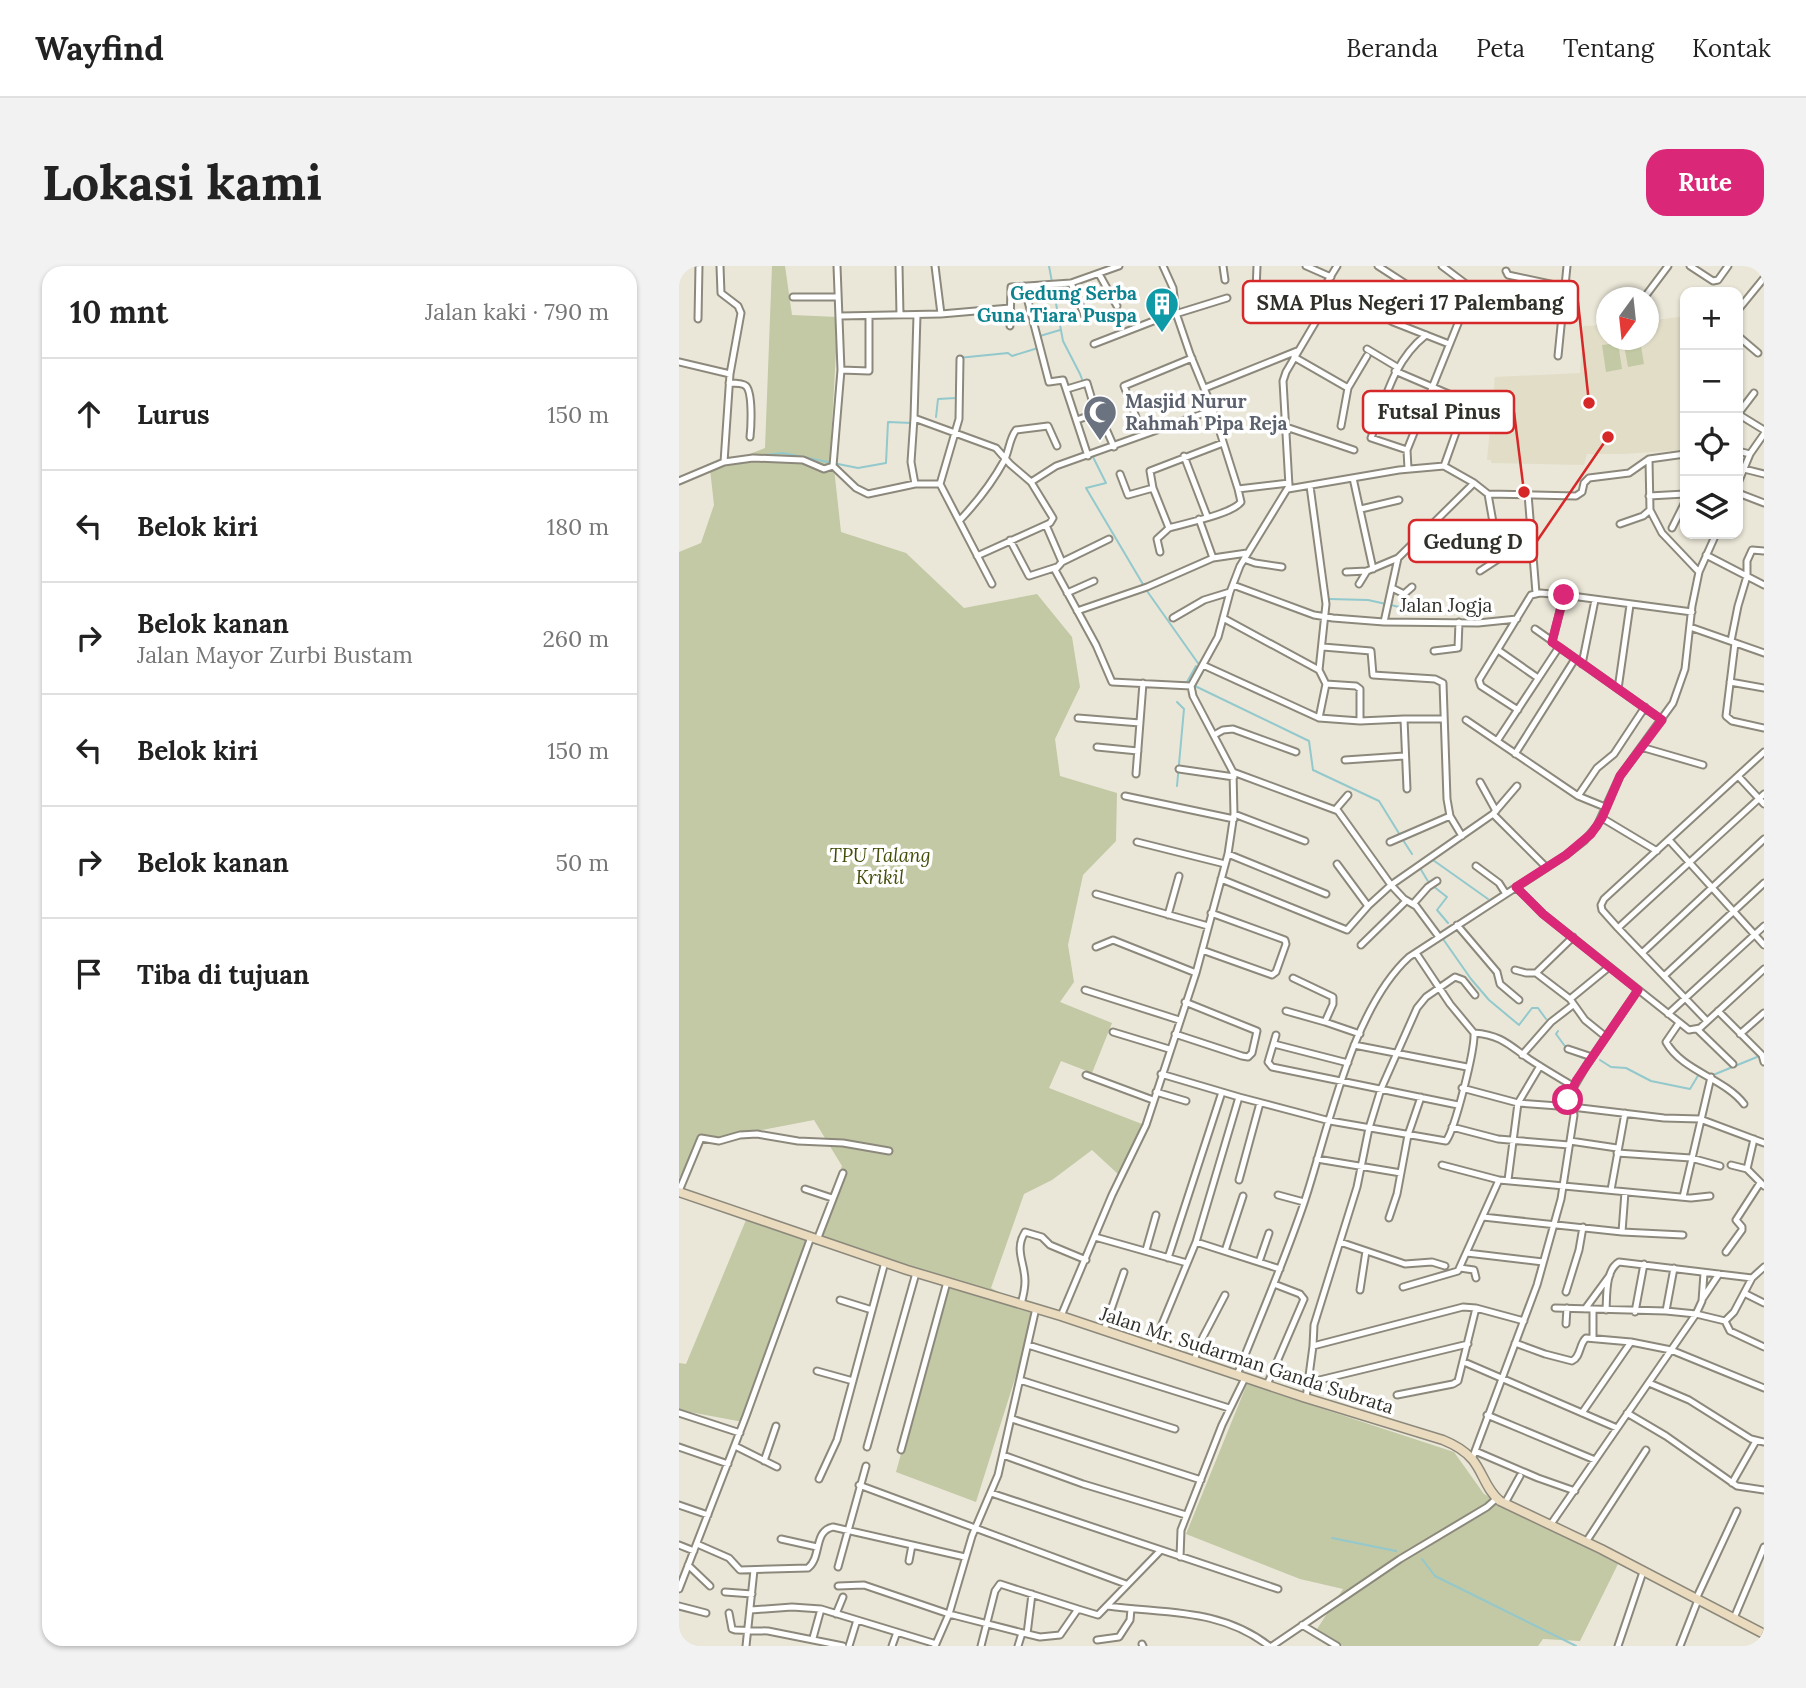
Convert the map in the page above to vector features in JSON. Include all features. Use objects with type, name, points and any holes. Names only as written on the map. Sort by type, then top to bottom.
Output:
[{"type":"street","points":[[698,319],[699,266]]},
{"type":"street","points":[[720,266],[720,293],[738,306],[741,313],[730,374],[723,460]]},
{"type":"street","points":[[837,266],[841,370],[834,463],[856,488],[868,494],[915,484],[940,484]]},
{"type":"street","points":[[899,266],[900,315]]},
{"type":"street","points":[[935,266],[941,314]]},
{"type":"street","points":[[1010,326],[1010,287],[1071,283],[1119,266]]},
{"type":"street","points":[[1160,552],[1157,539],[1170,528],[1239,506],[1241,502],[1213,410],[1176,313],[1173,288],[1163,266]]},
{"type":"street","points":[[1223,266],[1225,280]]},
{"type":"street","points":[[1255,315],[1257,266]]},
{"type":"street","points":[[1306,266],[1331,277]]},
{"type":"street","points":[[1061,1316],[1112,1195],[1142,1135],[1196,973],[1228,853],[1234,816],[1234,774],[1193,696],[1191,686],[1217,637],[1230,592],[1245,556],[1289,486],[1283,381],[1315,323],[1327,285],[1338,266]]},
{"type":"street","points":[[1378,266],[1443,308],[1450,308],[1461,316],[1407,450],[1408,469]]},
{"type":"street","points":[[1442,266],[1466,283],[1450,308]]},
{"type":"street","points":[[1558,356],[1567,266]]},
{"type":"street","points":[[1652,287],[1668,266]]},
{"type":"street","points":[[1690,266],[1713,281],[1718,280],[1728,266]]},
{"type":"street","points":[[1506,271],[1508,275],[1563,290]]},
{"type":"street","points":[[1099,274],[1117,306]]},
{"type":"street","points":[[1743,304],[1764,278]]},
{"type":"street","points":[[1071,283],[1086,319]]},
{"type":"street","points":[[1327,285],[1393,323],[1449,344]]},
{"type":"street","points":[[1024,286],[1049,382],[1062,379],[1092,455]]},
{"type":"street","points":[[793,297],[838,297]]},
{"type":"street","points":[[1094,344],[1176,313],[1227,298]]},
{"type":"street","points":[[840,316],[941,314],[1010,308]]},
{"type":"street","points":[[915,484],[911,462],[917,315]]},
{"type":"street","points":[[841,370],[869,372],[869,316]]},
{"type":"street","points":[[1407,450],[1371,438],[1396,369],[1413,346],[1426,335]]},
{"type":"street","points":[[1743,340],[1758,353]]},
{"type":"street","points":[[1205,388],[1300,350]]},
{"type":"street","points":[[1341,426],[1348,388],[1367,352],[1396,369],[1462,399],[1465,404],[1444,466]]},
{"type":"street","points":[[1294,357],[1348,388]]},
{"type":"street","points":[[1136,417],[1124,386],[1192,358]]},
{"type":"street","points":[[960,359],[959,416],[940,484],[992,584]]},
{"type":"street","points":[[679,362],[730,374]]},
{"type":"street","points":[[729,383],[744,385],[748,389],[752,413],[750,437]]},
{"type":"street","points":[[1067,389],[1084,384],[1099,423],[1108,432],[1114,447]]},
{"type":"street","points":[[1739,413],[1754,393]]},
{"type":"street","points":[[1031,482],[1056,466],[1213,410]]},
{"type":"street","points":[[1077,420],[1095,414]]},
{"type":"street","points":[[1741,476],[1750,454],[1764,432],[1743,417]]},
{"type":"street","points":[[914,418],[996,448],[1005,460],[1031,482],[1053,518],[1046,524],[977,556]]},
{"type":"street","points":[[960,520],[981,496],[1005,460],[1012,435],[1022,429],[1048,426],[1057,446]]},
{"type":"street","points":[[1286,427],[1355,450]]},
{"type":"street","points":[[1170,528],[1153,488],[1149,473],[1151,469],[1223,443]]},
{"type":"street","points":[[1743,452],[1750,454]]},
{"type":"street","points":[[1238,489],[1310,486],[1408,469],[1444,466],[1488,494],[1579,495],[1589,478],[1629,473],[1649,459],[1680,455]]},
{"type":"street","points":[[1184,456],[1207,516]]},
{"type":"street","points":[[1649,459],[1650,510],[1662,533],[1699,572]]},
{"type":"street","points":[[679,481],[723,460],[803,460],[824,469],[834,463]]},
{"type":"street","points":[[1744,469],[1764,474]]},
{"type":"street","points":[[1120,474],[1128,495],[1153,488]]},
{"type":"street","points":[[1353,478],[1361,509],[1370,570],[1359,584]]},
{"type":"street","points":[[1346,572],[1370,570],[1398,558],[1474,483]]},
{"type":"street","points":[[1310,486],[1325,591],[1319,670]]},
{"type":"street","points":[[1488,494],[1494,528]]},
{"type":"street","points":[[1528,494],[1536,593],[1692,612]]},
{"type":"street","points":[[1649,496],[1680,494]]},
{"type":"street","points":[[1743,495],[1764,503]]},
{"type":"street","points":[[1361,509],[1399,500]]},
{"type":"street","points":[[1619,524],[1643,516],[1650,510]]},
{"type":"street","points":[[1672,528],[1680,512]]},
{"type":"street","points":[[1199,519],[1213,558]]},
{"type":"street","points":[[1046,524],[1062,562]]},
{"type":"street","points":[[1010,540],[1029,576],[1056,567],[1109,539]]},
{"type":"street","points":[[1180,1557],[1180,1535],[1275,1284],[1348,1063],[1389,978],[1397,968],[1447,931],[1584,841],[1602,818],[1620,776],[1673,704],[1681,682],[1699,572],[1714,539]]},
{"type":"street","points":[[1764,551],[1752,550],[1747,561],[1747,576],[1738,606],[1733,642],[1727,718],[1764,728]]},
{"type":"street","points":[[1480,571],[1506,554],[1533,551]]},
{"type":"street","points":[[1706,555],[1764,585]]},
{"type":"street","points":[[1077,611],[1147,587],[1213,558],[1245,556],[1255,563],[1282,567]]},
{"type":"street","points":[[1384,622],[1390,584],[1398,558]]},
{"type":"street","points":[[1056,567],[1058,577],[1096,645],[1112,682],[1191,686]]},
{"type":"street","points":[[1066,593],[1094,581]]},
{"type":"street","points":[[1390,584],[1404,594],[1412,587]]},
{"type":"street","name":"Jalan Jogja","points":[[1233,585],[1325,617],[1384,622],[1478,623],[1517,619],[1527,599],[1536,593]]},
{"type":"street","points":[[1173,618],[1204,600],[1230,592]]},
{"type":"street","points":[[1552,642],[1564,595]]},
{"type":"street","points":[[1582,664],[1595,600]]},
{"type":"street","points":[[1618,689],[1630,606]]},
{"type":"street","points":[[1223,618],[1319,670],[1327,684],[1319,718]]},
{"type":"street","points":[[1517,619],[1479,682],[1518,710]]},
{"type":"street","points":[[1434,651],[1458,648],[1459,622]]},
{"type":"street","points":[[1690,626],[1764,653]]},
{"type":"street","points":[[1535,629],[1662,720]]},
{"type":"street","points":[[1322,647],[1371,651],[1374,674],[1441,681],[1444,688],[1447,799],[1450,816],[1462,836]]},
{"type":"street","points":[[1497,741],[1559,647]]},
{"type":"street","points":[[1498,650],[1538,678]]},
{"type":"street","points":[[1515,754],[1575,659]]},
{"type":"street","points":[[1202,666],[1319,718],[1360,721],[1444,719]]},
{"type":"street","points":[[1730,682],[1764,688]]},
{"type":"street","points":[[1136,774],[1143,683]]},
{"type":"street","points":[[1327,684],[1356,686],[1360,689],[1360,721]]},
{"type":"street","points":[[1578,796],[1597,768],[1613,754],[1645,707]]},
{"type":"street","points":[[1078,718],[1140,723]]},
{"type":"street","points":[[1404,719],[1407,789]]},
{"type":"street","points":[[1466,720],[1578,796],[1605,807]]},
{"type":"street","points":[[1214,735],[1233,729],[1296,752]]},
{"type":"street","points":[[1097,747],[1139,751]]},
{"type":"street","points":[[1641,747],[1703,765]]},
{"type":"street","points":[[1707,1021],[1602,910],[1602,902],[1764,752]]},
{"type":"street","points":[[1345,760],[1404,756]]},
{"type":"street","points":[[1179,768],[1234,774],[1335,809],[1391,885],[1439,937]]},
{"type":"street","points":[[1738,776],[1761,797],[1764,804]]},
{"type":"street","points":[[1480,782],[1495,812],[1546,867]]},
{"type":"street","points":[[1221,879],[1344,930],[1351,927],[1368,906],[1391,885],[1495,812],[1517,786]]},
{"type":"street","points":[[1335,809],[1348,795]]},
{"type":"street","points":[[1125,796],[1234,816],[1305,841]]},
{"type":"street","points":[[1618,928],[1761,797]]},
{"type":"street","points":[[1390,842],[1450,816]]},
{"type":"street","points":[[1602,818],[1657,851]]},
{"type":"street","points":[[1642,953],[1764,839]]},
{"type":"street","points":[[1669,840],[1764,945]]},
{"type":"street","points":[[1137,842],[1225,864]]},
{"type":"street","points":[[1228,853],[1326,894]]},
{"type":"street","points":[[1337,864],[1368,906]]},
{"type":"street","points":[[1476,866],[1499,883],[1506,894]]},
{"type":"street","points":[[1168,915],[1179,876]]},
{"type":"street","points":[[1361,945],[1437,881]]},
{"type":"street","points":[[1664,976],[1764,883]]},
{"type":"street","points":[[1516,887],[1543,914],[1686,1029],[1697,1030],[1733,1064]]},
{"type":"street","points":[[1096,894],[1208,926]]},
{"type":"street","points":[[1202,950],[1272,975],[1276,972],[1286,944],[1285,940],[1211,913]]},
{"type":"street","points":[[1457,925],[1497,972],[1499,983],[1519,1000]]},
{"type":"street","points":[[1668,1014],[1764,926]]},
{"type":"street","points":[[1515,970],[1526,974],[1536,973],[1573,937]]},
{"type":"street","points":[[1096,947],[1113,940],[1196,973]]},
{"type":"street","points":[[1161,1074],[1330,1121],[1445,1142],[1452,1127],[1474,1045],[1474,1033],[1450,1004],[1416,953]]},
{"type":"street","points":[[1523,1055],[1551,1022],[1609,967]]},
{"type":"street","points":[[1697,1030],[1764,968]]},
{"type":"street","points":[[1536,973],[1571,1002],[1587,1022],[1607,1037]]},
{"type":"street","points":[[1306,1398],[1314,1325],[1361,1166],[1369,1128],[1396,1053],[1420,1003],[1439,987],[1457,977],[1463,980],[1475,995]]},
{"type":"street","points":[[1293,978],[1333,997],[1333,1004],[1325,1022]]},
{"type":"street","points":[[1085,990],[1179,1020]]},
{"type":"street","points":[[1575,1491],[1473,1455],[1524,1321],[1543,1262],[1563,1185],[1570,1143],[1574,1113],[1568,1100],[1573,1086],[1638,990]]},
{"type":"street","points":[[1175,1034],[1242,1056],[1248,1057],[1252,1053],[1257,1031],[1185,1002]]},
{"type":"street","points":[[1286,1011],[1360,1034]]},
{"type":"street","points":[[1718,1011],[1763,1054],[1764,1062]]},
{"type":"street","points":[[1740,1034],[1764,1013]]},
{"type":"street","points":[[1679,1023],[1666,1042],[1668,1047],[1744,1104]]},
{"type":"street","points":[[1113,1032],[1169,1049]]},
{"type":"street","points":[[1474,1033],[1498,1037],[1573,1086]]},
{"type":"street","points":[[1276,1035],[1269,1060],[1270,1066],[1458,1105]]},
{"type":"street","points":[[1274,1044],[1348,1063]]},
{"type":"street","points":[[1355,1045],[1468,1067]]},
{"type":"street","points":[[1568,1049],[1592,1057]]},
{"type":"street","points":[[1508,1180],[1518,1103],[1540,1066]]},
{"type":"street","points":[[1086,1075],[1153,1100]]},
{"type":"street","points":[[1683,1197],[1711,1077]]},
{"type":"street","points":[[1462,1088],[1518,1103],[1664,1118],[1700,1119],[1760,1141],[1747,1162],[1747,1169]]},
{"type":"street","points":[[1156,1092],[1186,1101]]},
{"type":"street","points":[[1168,1258],[1222,1092]]},
{"type":"street","points":[[1153,1346],[1196,1242],[1239,1097]]},
{"type":"street","points":[[1389,1218],[1408,1135],[1421,1097]]},
{"type":"street","points":[[1239,1180],[1260,1103]]},
{"type":"street","points":[[1611,1190],[1625,1113]]},
{"type":"street","points":[[1452,1127],[1513,1141],[1570,1143],[1692,1158],[1720,1166]]},
{"type":"street","points":[[679,1191],[701,1138],[719,1141],[757,1134],[889,1151]]},
{"type":"street","points":[[1317,1159],[1401,1173]]},
{"type":"street","points":[[1442,1165],[1499,1180],[1683,1197],[1710,1196]]},
{"type":"street","points":[[1726,1252],[1742,1228],[1735,1220],[1762,1184],[1747,1169],[1731,1165]]},
{"type":"street","points":[[680,1587],[814,1239],[843,1173]]},
{"type":"street","points":[[1403,1287],[1456,1272],[1460,1268],[1499,1180]]},
{"type":"street","points":[[805,1189],[832,1198]]},
{"type":"street","name":"Jalan Mr. Sudarman Ganda Subrata","points":[[679,1191],[916,1273],[1036,1308],[1306,1398],[1432,1436],[1473,1455],[1487,1486],[1505,1503],[1764,1634]]},
{"type":"street","points":[[1622,1232],[1625,1192]]},
{"type":"street","points":[[1278,1195],[1304,1202]]},
{"type":"street","points":[[1225,1251],[1243,1196]]},
{"type":"street","points":[[1146,1250],[1156,1215]]},
{"type":"street","points":[[1483,1217],[1622,1232],[1683,1235]]},
{"type":"street","points":[[1566,1292],[1583,1227]]},
{"type":"street","points":[[1021,1304],[1025,1282],[1020,1261],[1020,1240],[1025,1231],[1086,1260]]},
{"type":"street","points":[[1259,1262],[1269,1233]]},
{"type":"street","points":[[1095,1237],[1187,1263]]},
{"type":"street","points":[[1340,1241],[1405,1264],[1432,1262],[1445,1266]]},
{"type":"street","points":[[1196,1242],[1280,1269]]},
{"type":"street","points":[[1360,1290],[1366,1251]]},
{"type":"street","points":[[1467,1253],[1543,1262]]},
{"type":"street","points":[[819,1479],[837,1440],[884,1262]]},
{"type":"street","points":[[1585,1309],[1619,1262],[1752,1278]]},
{"type":"street","points":[[1635,1312],[1644,1264]]},
{"type":"street","points":[[1725,1321],[1734,1312],[1752,1278],[1764,1266]]},
{"type":"street","points":[[1460,1268],[1475,1270],[1476,1278]]},
{"type":"street","points":[[1666,1311],[1674,1268]]},
{"type":"street","points":[[1104,1330],[1124,1272]]},
{"type":"street","points":[[867,1447],[916,1273]]},
{"type":"street","points":[[1702,1301],[1704,1273]]},
{"type":"street","points":[[1606,1310],[1610,1274]]},
{"type":"street","points":[[1551,1524],[1696,1314],[1719,1274]]},
{"type":"street","points":[[901,1450],[947,1282]]},
{"type":"street","points":[[1267,1385],[1304,1299],[1300,1294],[1275,1284]]},
{"type":"street","points":[[1744,1293],[1764,1303]]},
{"type":"street","points":[[1194,1360],[1225,1295]]},
{"type":"street","points":[[839,1300],[872,1310]]},
{"type":"street","points":[[751,1610],[792,1607],[821,1609],[936,1645],[949,1614],[975,1527],[991,1493],[1003,1455],[1036,1308]]},
{"type":"street","points":[[1313,1346],[1455,1309],[1476,1308],[1524,1321]]},
{"type":"street","points":[[1397,1395],[1455,1383],[1464,1362],[1476,1308]]},
{"type":"street","points":[[1555,1308],[1696,1314],[1725,1321],[1730,1331],[1764,1347]]},
{"type":"street","points":[[1566,1324],[1567,1308]]},
{"type":"street","points":[[1593,1310],[1593,1337]]},
{"type":"street","points":[[1515,1343],[1572,1361],[1577,1358],[1584,1339],[1593,1337],[1631,1342],[1671,1350],[1764,1388]]},
{"type":"street","points":[[1582,1413],[1631,1342]]},
{"type":"street","points":[[1028,1345],[1229,1408]]},
{"type":"street","points":[[1307,1383],[1468,1345]]},
{"type":"street","points":[[1464,1362],[1617,1428]]},
{"type":"street","points":[[817,1371],[853,1381]]},
{"type":"street","points":[[1020,1380],[1175,1429]]},
{"type":"street","points":[[1649,1383],[1689,1400],[1756,1441],[1764,1442]]},
{"type":"street","points":[[679,1413],[740,1433]]},
{"type":"street","points":[[1627,1413],[1666,1436],[1733,1483],[1741,1487],[1764,1490]]},
{"type":"street","points":[[1487,1415],[1595,1460]]},
{"type":"street","points":[[1012,1419],[1201,1480]]},
{"type":"street","points":[[764,1461],[776,1426]]},
{"type":"street","points":[[1733,1483],[1756,1441]]},
{"type":"street","points":[[735,1446],[777,1468]]},
{"type":"street","points":[[679,1447],[728,1464]]},
{"type":"street","points":[[1586,1542],[1646,1450]]},
{"type":"street","points":[[1003,1455],[1083,1484],[1187,1516]]},
{"type":"street","points":[[838,1567],[866,1466]]},
{"type":"street","points":[[1505,1503],[1520,1476]]},
{"type":"street","points":[[859,1485],[1126,1584]]},
{"type":"street","points":[[991,1493],[1278,1589]]},
{"type":"street","points":[[1108,1606],[1216,1619],[1246,1630],[1271,1646],[1497,1498]]},
{"type":"street","points":[[679,1505],[708,1515]]},
{"type":"street","points":[[1680,1646],[1697,1599],[1737,1511]]},
{"type":"street","points":[[697,1544],[729,1558],[737,1569],[808,1568],[813,1564],[821,1536],[828,1527],[965,1557]]},
{"type":"street","points":[[781,1539],[817,1547]]},
{"type":"street","points":[[1734,1618],[1762,1544]]},
{"type":"street","points":[[679,1545],[694,1551]]},
{"type":"street","points":[[909,1561],[912,1545]]},
{"type":"street","points":[[981,1646],[998,1584],[1006,1584],[1096,1615],[1108,1606],[1160,1550]]},
{"type":"street","points":[[688,1565],[710,1586]]},
{"type":"street","points":[[746,1646],[754,1570]]},
{"type":"street","points":[[1618,1646],[1643,1572]]},
{"type":"street","points":[[838,1586],[863,1585],[949,1614],[1039,1637],[1060,1635],[1078,1609]]},
{"type":"street","points":[[725,1592],[752,1594]]},
{"type":"street","points":[[1018,1646],[1024,1633],[1033,1594]]},
{"type":"street","points":[[836,1614],[843,1597]]},
{"type":"street","points":[[679,1606],[706,1613]]},
{"type":"street","points":[[813,1638],[821,1609]]},
{"type":"street","points":[[1097,1640],[1119,1637],[1130,1620],[1131,1609]]},
{"type":"street","points":[[729,1613],[732,1629],[813,1638],[843,1646]]},
{"type":"street","points":[[849,1646],[857,1620]]},
{"type":"street","points":[[1302,1625],[1337,1646]]},
{"type":"street","points":[[892,1646],[897,1632]]},
{"type":"shaded area","points":[[1680,317],[1680,450],[1587,454],[1584,465],[1491,463],[1491,460],[1487,460],[1495,377],[1580,373],[1583,326],[1596,325],[1596,350],[1659,350],[1659,320]]},
{"type":"green space","name":"TPU Talang Krikil","points":[[772,266],[785,266],[792,315],[838,317],[831,441],[841,532],[906,553],[964,608],[1037,594],[1072,637],[1080,687],[1055,739],[1060,776],[1117,793],[1116,841],[1083,875],[1068,945],[1074,982],[1060,1002],[1112,1023],[1092,1073],[1061,1061],[1049,1088],[1142,1124],[1118,1174],[1092,1150],[1052,1180],[1024,1194],[991,1288],[1036,1312],[976,1502],[896,1472],[948,1282],[815,1234],[842,1166],[814,1120],[704,1141],[679,1178],[679,552],[701,543],[714,505],[710,469],[765,448]]},
{"type":"green space","points":[[1603,350],[1619,350],[1622,369],[1606,372]]},
{"type":"green space","points":[[1625,350],[1642,350],[1644,364],[1628,367]]},
{"type":"green space","points":[[746,1220],[810,1240],[743,1422],[679,1410],[679,1363],[686,1364]]},
{"type":"green space","points":[[1247,1384],[1454,1452],[1484,1494],[1618,1564],[1580,1641],[1543,1639],[1538,1646],[1343,1646],[1317,1629],[1343,1589],[1300,1579],[1186,1534]]},
{"type":"waterway","points":[[1049,266],[1063,341],[1087,392]]},
{"type":"waterway","points":[[1040,336],[1060,330]]},
{"type":"waterway","points":[[958,360],[1008,353],[1012,356],[1038,348]]},
{"type":"waterway","points":[[936,417],[938,399],[956,398],[957,373]]},
{"type":"waterway","points":[[756,456],[783,453],[858,468],[886,463],[888,422],[912,423]]},
{"type":"waterway","points":[[1092,455],[1106,483],[1086,488],[1144,586]]},
{"type":"waterway","points":[[725,460],[737,458]]},
{"type":"waterway","points":[[1147,591],[1200,666]]},
{"type":"waterway","points":[[1329,599],[1368,600],[1386,604]]},
{"type":"waterway","points":[[1391,605],[1407,609]]},
{"type":"waterway","points":[[1179,682],[1187,682],[1196,666]]},
{"type":"waterway","points":[[1204,669],[1195,686],[1309,741],[1313,770],[1379,801],[1400,835]]},
{"type":"waterway","points":[[1177,702],[1184,709],[1177,786]]},
{"type":"waterway","points":[[1403,840],[1412,854]]},
{"type":"waterway","points":[[1429,883],[1420,868],[1433,860],[1488,899]]},
{"type":"waterway","points":[[1433,886],[1447,897],[1437,910],[1448,923]]},
{"type":"waterway","points":[[1451,933],[1443,939],[1489,1000],[1519,1025],[1532,1008],[1538,1008],[1546,1019]]},
{"type":"waterway","points":[[1558,1031],[1556,1034],[1567,1049]]},
{"type":"waterway","points":[[1571,1053],[1586,1059]]},
{"type":"waterway","points":[[1713,1075],[1757,1057]]},
{"type":"waterway","points":[[1600,1060],[1611,1067],[1626,1068],[1651,1081],[1690,1089],[1699,1074]]},
{"type":"waterway","points":[[1332,1538],[1396,1551]]},
{"type":"waterway","points":[[1422,1559],[1435,1576],[1576,1646]]},
{"type":"place","name":"Gedung Serba Guna Tiara Puspa","points":[[1162,334]]},
{"type":"place","name":"SMA Plus Negeri 17 Palembang","points":[[1589,403]]},
{"type":"place","name":"Gedung D","points":[[1608,437]]},
{"type":"place","name":"Masjid Nurur Rahmah Pipa Reja","points":[[1100,442]]},
{"type":"place","name":"Futsal Pinus","points":[[1524,492]]},
{"type":"route","points":[[1564,595],[1552,642],[1662,720],[1627,764],[1614,787],[1602,818],[1591,834],[1566,855],[1516,887],[1543,914],[1638,990],[1576,1081],[1568,1100]]}]
